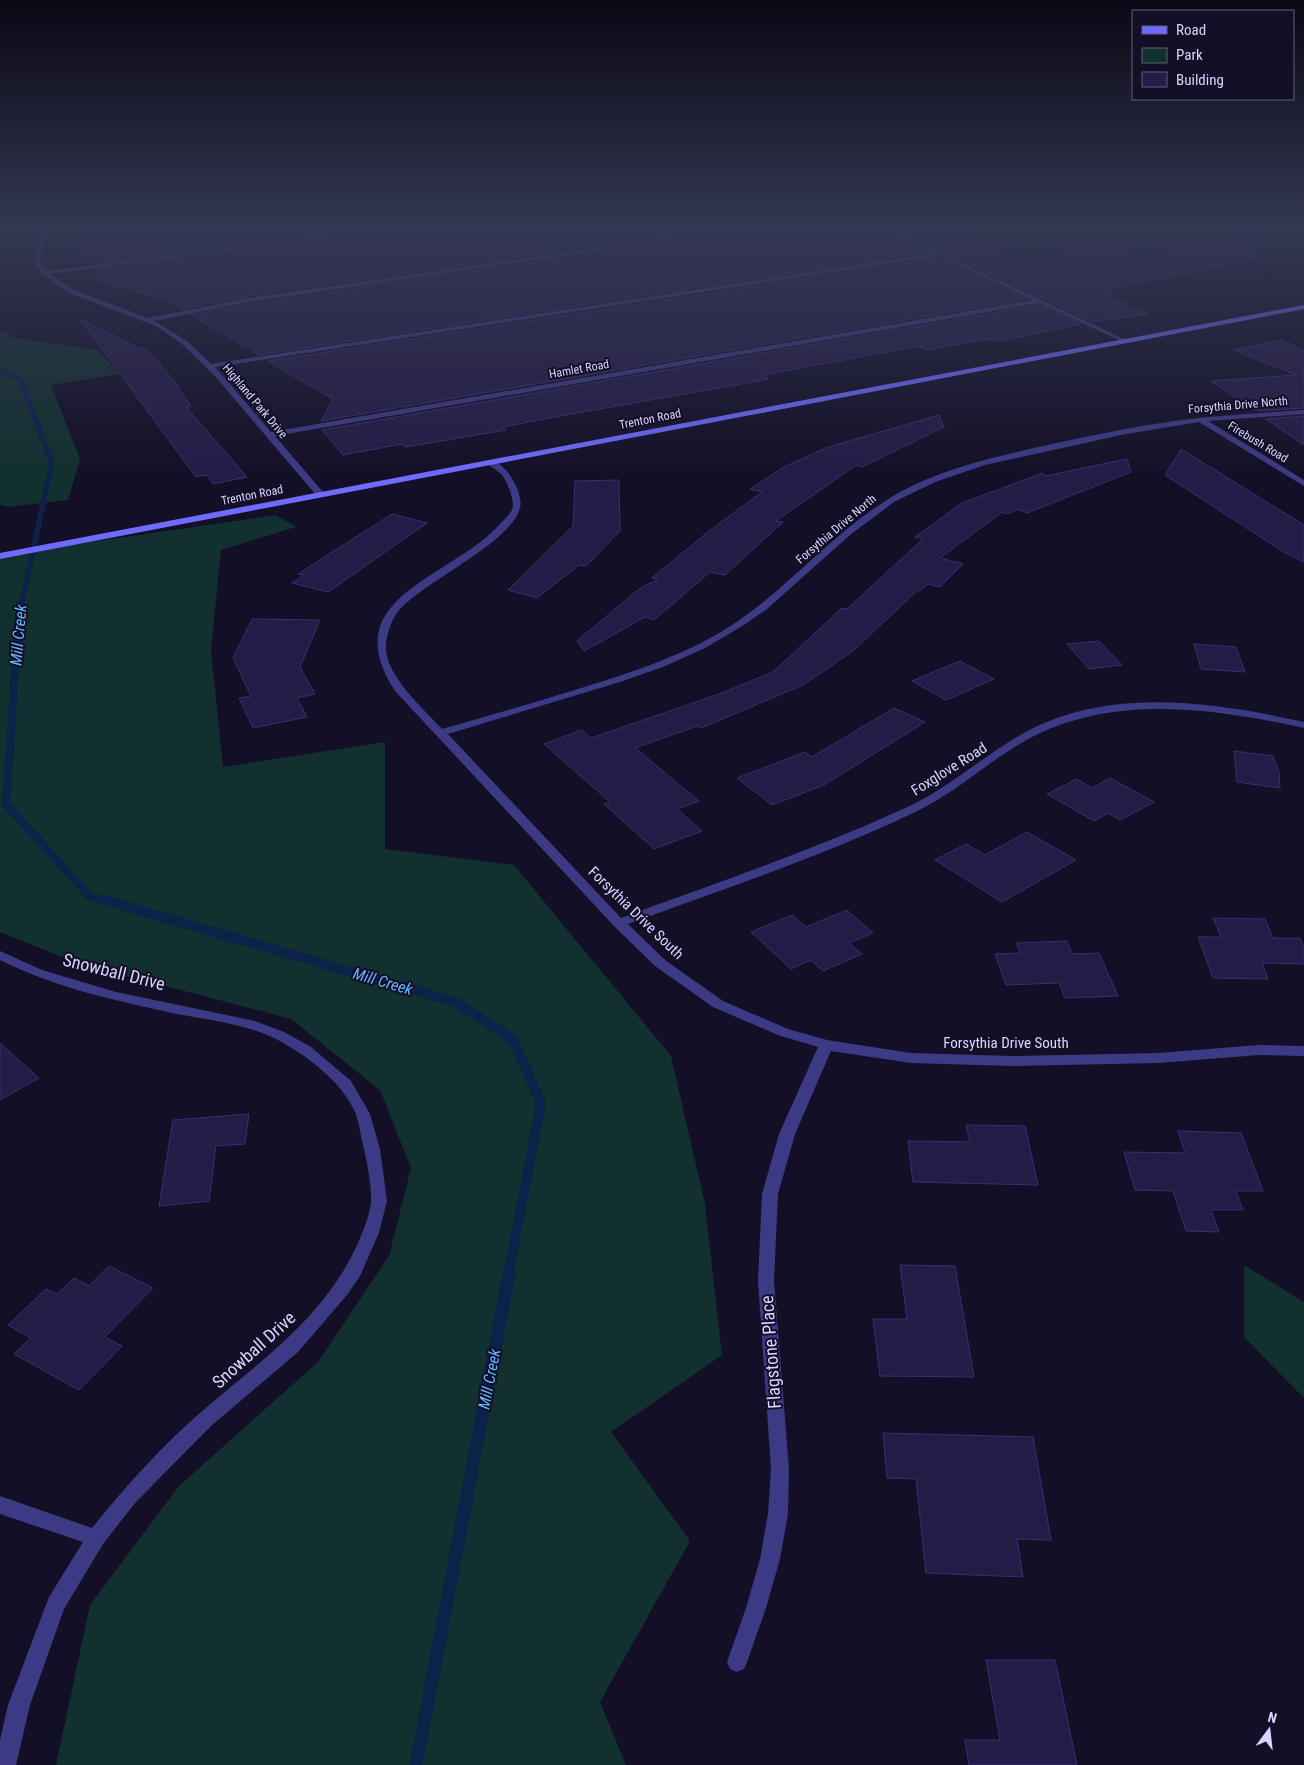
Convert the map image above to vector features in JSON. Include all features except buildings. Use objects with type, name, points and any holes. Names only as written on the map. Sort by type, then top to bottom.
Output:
[{"type":"main road","name":"Trenton Road","points":[[3,555],[1270,313]]},
{"type":"street","name":"Highland Park Drive","points":[[131,313],[178,336],[190,345],[320,494]]},
{"type":"street","points":[[148,320],[181,313]]},
{"type":"street","points":[[210,366],[553,313]]},
{"type":"street","name":"Hamlet Road","points":[[269,435],[969,313]]},
{"type":"street","points":[[1066,313],[1125,341]]},
{"type":"street","name":"Forsythia Drive North","points":[[440,734],[631,676],[680,657],[712,641],[766,605],[866,518],[888,502],[929,481],[969,466],[1104,435],[1200,420],[1304,412]]},
{"type":"street","name":"Firebush Road","points":[[1200,420],[1304,484]]},
{"type":"street","name":"Forsythia Drive South","points":[[490,462],[504,473],[513,488],[517,505],[514,514],[494,537],[411,593],[396,608],[386,623],[381,647],[386,667],[399,689],[440,734],[619,923],[660,963],[718,1004],[783,1032],[826,1045],[910,1058],[1010,1061],[1158,1058],[1259,1050],[1304,1051]]},
{"type":"street","name":"Foxglove Road","points":[[619,923],[910,811],[937,796],[1030,734],[1068,718],[1128,707],[1185,706],[1251,714],[1304,724]]},
{"type":"street","name":"Snowball Drive","points":[[3,960],[37,973],[115,996],[250,1024],[279,1035],[306,1050],[346,1085],[363,1114],[372,1149],[378,1201],[370,1233],[354,1271],[342,1290],[292,1347],[205,1420],[128,1497],[96,1538],[56,1604],[19,1705],[6,1765]]},
{"type":"street","name":"Flagstone Place","points":[[737,1662],[756,1608],[770,1559],[778,1514],[780,1469],[766,1281],[770,1194],[788,1134],[826,1045]]},
{"type":"street","points":[[0,1505],[96,1538]]},
{"type":"green space","points":[[0,331],[15,338],[98,350],[119,374],[51,385],[80,459],[68,500],[7,507],[0,505]]},
{"type":"green space","points":[[276,515],[296,527],[221,550],[211,650],[223,767],[385,742],[385,849],[514,865],[671,1056],[705,1204],[722,1355],[611,1432],[690,1541],[600,1702],[626,1765],[56,1765],[90,1605],[179,1486],[318,1362],[389,1256],[411,1168],[380,1090],[291,1019],[77,963],[0,932],[0,555]]},
{"type":"green space","points":[[1244,1265],[1304,1302],[1304,1398],[1244,1337]]},
{"type":"waterway","name":"Mill Creek","points":[[0,371],[20,379],[27,398]]},
{"type":"waterway","name":"Mill Creek","points":[[19,616],[52,463],[27,397]]},
{"type":"waterway","name":"Mill Creek","points":[[19,615],[6,804],[89,896],[108,902]]},
{"type":"waterway","name":"Mill Creek","points":[[104,900],[455,1002],[513,1039],[541,1103],[508,1276]]},
{"type":"waterway","name":"Mill Creek","points":[[416,1765],[509,1274]]}]
